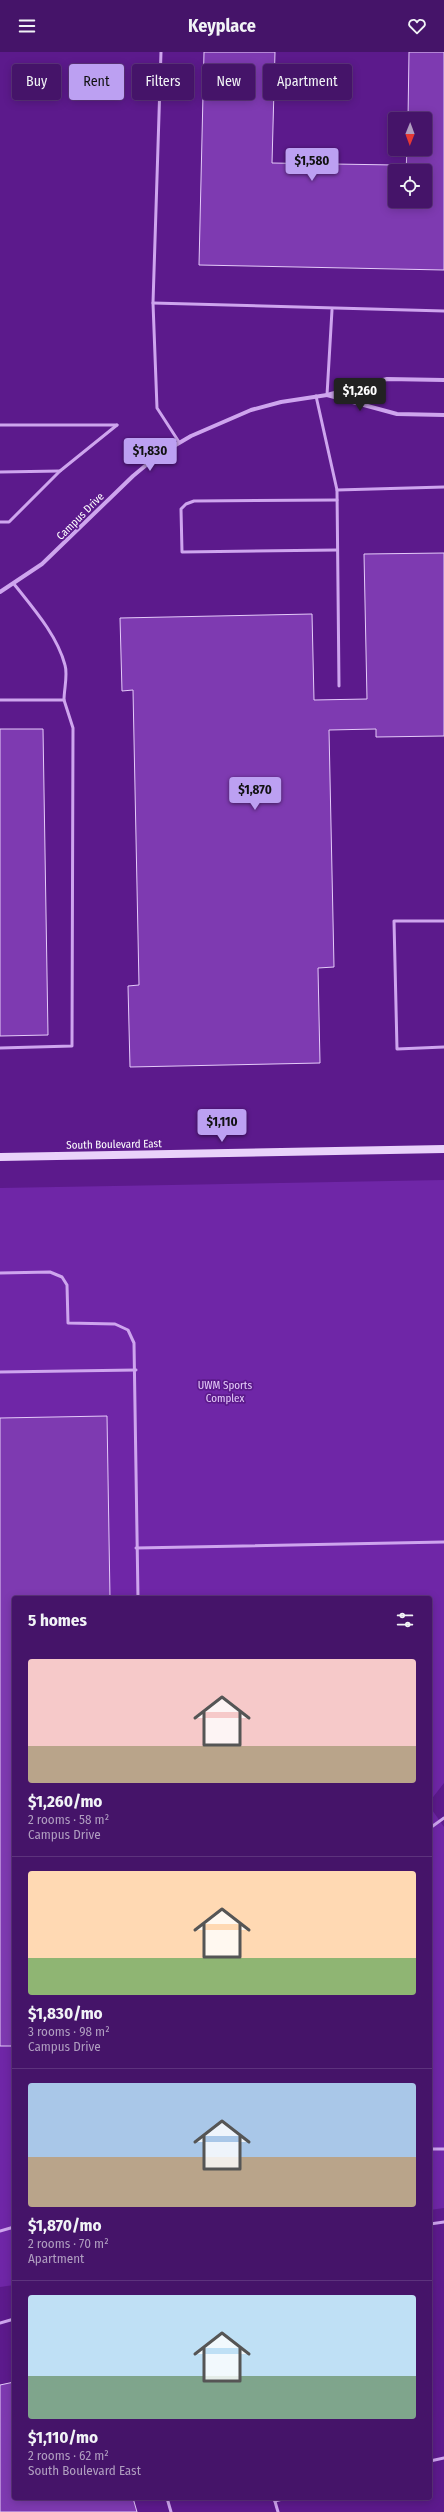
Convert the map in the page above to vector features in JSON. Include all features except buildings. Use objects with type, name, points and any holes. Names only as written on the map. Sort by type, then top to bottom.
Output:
[{"type":"street","name":"Campus Drive","points":[[0,592],[14,584],[57,551],[133,476],[179,442],[220,422],[251,410],[280,402],[327,395],[387,379],[444,380]]},
{"type":"street","name":"Campus Drive","points":[[327,395],[397,414],[444,415]]},
{"type":"street","name":"South Boulevard East","points":[[0,1157],[444,1149]]},
{"type":"lane","points":[[160,52],[153,303],[157,408],[179,442]]},
{"type":"lane","points":[[153,303],[332,310],[444,311]]},
{"type":"lane","points":[[327,395],[332,310]]},
{"type":"lane","points":[[316,396],[337,490],[339,686]]},
{"type":"lane","points":[[0,425],[117,425],[60,472],[9,522],[0,522]]},
{"type":"lane","points":[[0,472],[60,472]]},
{"type":"lane","points":[[337,490],[444,487]]},
{"type":"lane","points":[[337,500],[194,501],[186,504],[181,509],[182,552],[337,550]]},
{"type":"lane","points":[[0,1048],[72,1046],[73,728],[64,700],[66,667],[59,649],[35,610],[14,584]]},
{"type":"lane","points":[[0,700],[64,700]]},
{"type":"lane","points":[[444,921],[394,922],[397,1049],[444,1047]]},
{"type":"lane","points":[[0,1273],[50,1272],[62,1276],[67,1286],[68,1323],[115,1324],[128,1330],[134,1342],[136,1370],[136,1548],[138,1596]]},
{"type":"lane","points":[[0,1372],[136,1370]]},
{"type":"lane","points":[[136,1548],[444,1542]]},
{"type":"lane","points":[[432,1827],[444,1818]]},
{"type":"lane","points":[[432,2149],[444,2149]]},
{"type":"lane","points":[[432,2224],[444,2222]]},
{"type":"lane","points":[[0,2231],[12,2228]]},
{"type":"lane","points":[[0,2323],[12,2320]]},
{"type":"lane","points":[[432,2461],[444,2458]]},
{"type":"lane","points":[[168,2500],[171,2512]]},
{"type":"lane","points":[[275,2500],[278,2512]]},
{"type":"green space","name":"UWM Sports Complex","points":[[444,1180],[444,1783],[432,1798],[432,1596],[12,1596],[12,2285],[0,2287],[0,1188]]},
{"type":"green space","points":[[432,1810],[444,1827],[444,2208],[432,2210]]}]
